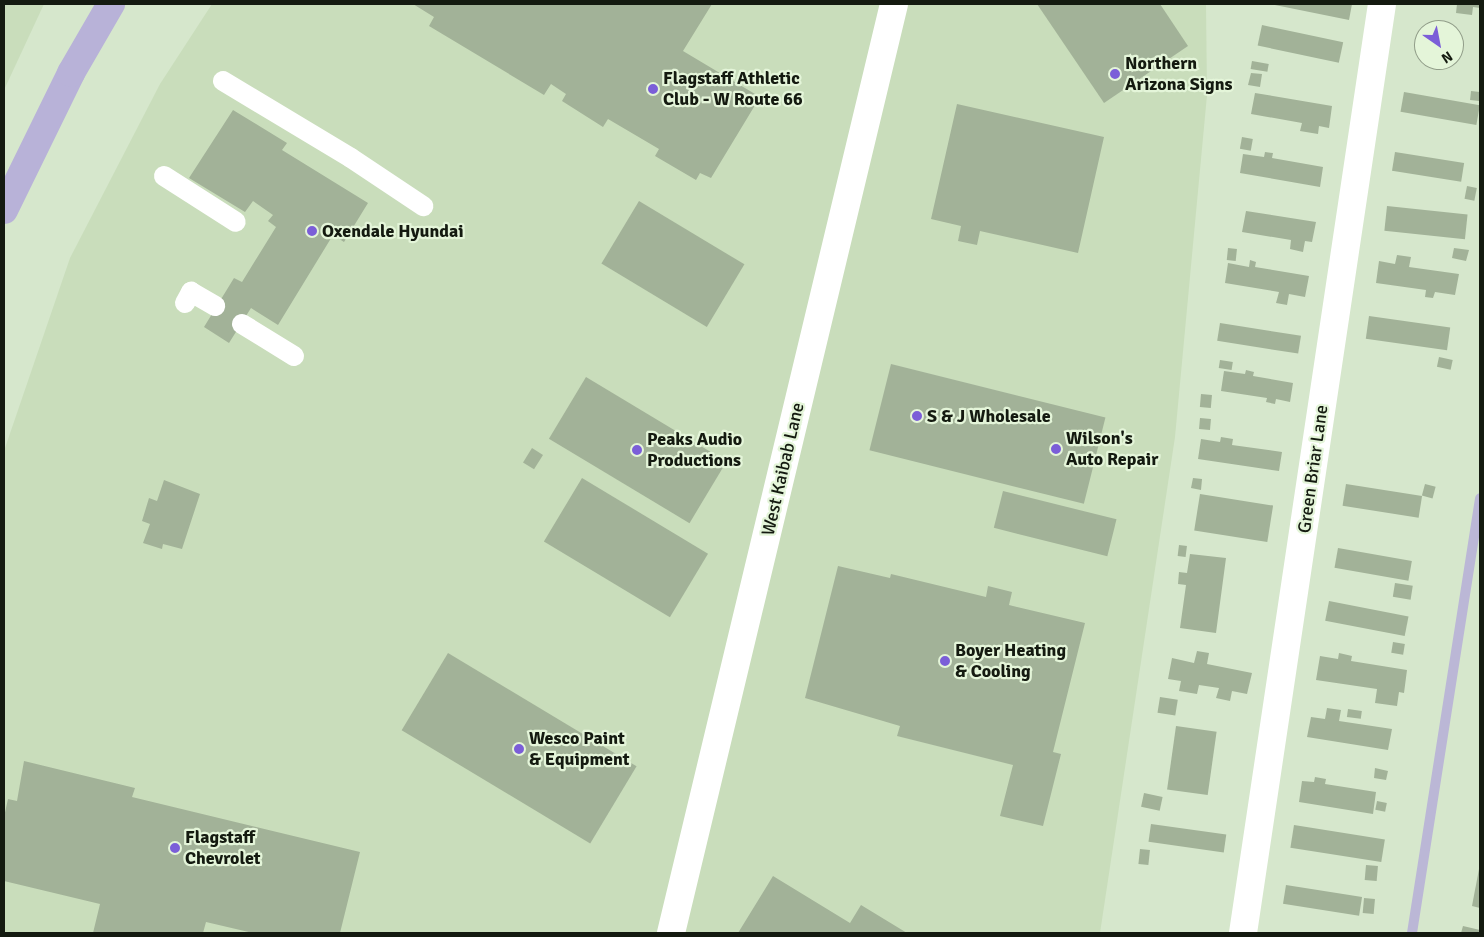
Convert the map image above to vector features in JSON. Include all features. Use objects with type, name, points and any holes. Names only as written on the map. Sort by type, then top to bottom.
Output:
[{"type":"main road","points":[[4,210],[71,73],[111,4]]},
{"type":"street","name":"West Kaibab Lane","points":[[671,933],[894,4]]},
{"type":"street","name":"Green Briar Lane","points":[[1243,933],[1382,4]]},
{"type":"lane","points":[[223,81],[423,206]]},
{"type":"lane","points":[[164,176],[236,222]]},
{"type":"lane","points":[[185,303],[191,292],[215,306]]},
{"type":"lane","points":[[242,324],[294,356]]},
{"type":"shaded area","points":[[4,4],[44,4],[4,90]]},
{"type":"shaded area","points":[[212,4],[1206,4],[1207,95],[1175,437],[1100,933],[4,933],[4,451],[70,258],[160,84]]},
{"type":"building","name":"Flagstaff Athletic Club - W Route 66","points":[[413,4],[712,4],[683,51],[760,97],[711,178],[700,173],[696,180],[655,156],[659,149],[608,119],[603,127],[562,101],[566,94],[551,84],[544,95],[429,26],[434,17]]},
{"type":"building","name":"Northern Arizona Signs","points":[[1037,4],[1160,4],[1188,46],[1104,103]]},
{"type":"building","points":[[1270,4],[1352,4],[1349,20]]},
{"type":"building","points":[[1457,4],[1480,4],[1480,8],[1473,7],[1472,15],[1456,13]]},
{"type":"building","points":[[1262,25],[1343,42],[1339,63],[1258,46]]},
{"type":"building","points":[[1252,61],[1269,64],[1267,72],[1251,69]]},
{"type":"building","points":[[1251,73],[1262,74],[1260,87],[1248,85]]},
{"type":"building","points":[[1471,91],[1480,92],[1479,101],[1470,100]]},
{"type":"building","points":[[1404,92],[1480,105],[1476,125],[1401,112]]},
{"type":"building","points":[[1255,93],[1332,106],[1329,128],[1319,126],[1318,134],[1300,131],[1302,123],[1251,114]]},
{"type":"building","points":[[957,104],[1104,137],[1078,253],[980,231],[977,245],[958,241],[961,226],[931,219]]},
{"type":"building","name":"Oxendale Hyundai","points":[[233,110],[287,143],[282,150],[368,203],[344,242],[333,235],[278,325],[251,308],[229,343],[204,327],[234,278],[242,282],[276,227],[268,221],[273,215],[253,201],[245,212],[189,178]]},
{"type":"building","points":[[1242,137],[1253,139],[1251,151],[1240,149]]},
{"type":"building","points":[[1265,152],[1273,153],[1272,158],[1323,167],[1320,187],[1240,173],[1243,154],[1264,157]]},
{"type":"building","points":[[1395,152],[1464,163],[1461,182],[1392,171]]},
{"type":"building","points":[[1467,186],[1477,188],[1474,201],[1465,199]]},
{"type":"building","points":[[639,201],[744,264],[707,327],[601,264]]},
{"type":"building","points":[[1387,206],[1468,214],[1465,239],[1384,231]]},
{"type":"building","points":[[1246,211],[1316,222],[1312,242],[1305,241],[1303,252],[1290,249],[1291,240],[1242,232]]},
{"type":"building","points":[[1228,248],[1237,249],[1236,261],[1227,260]]},
{"type":"building","points":[[1454,248],[1469,250],[1466,261],[1452,258]]},
{"type":"building","points":[[1397,255],[1411,257],[1409,267],[1459,274],[1455,295],[1435,292],[1433,298],[1425,297],[1426,290],[1376,283],[1379,261],[1395,264]]},
{"type":"building","points":[[1250,260],[1256,262],[1255,267],[1309,276],[1305,297],[1289,294],[1287,305],[1276,303],[1279,292],[1225,283],[1228,263],[1249,267]]},
{"type":"building","points":[[1369,316],[1450,327],[1447,350],[1366,339]]},
{"type":"building","points":[[1220,323],[1301,336],[1298,354],[1217,341]]},
{"type":"building","points":[[1439,357],[1453,360],[1451,370],[1437,367]]},
{"type":"building","points":[[1220,360],[1233,362],[1232,370],[1219,368]]},
{"type":"building","points":[[891,364],[1105,417],[1084,504],[869,450]]},
{"type":"building","points":[[1246,370],[1254,372],[1253,376],[1293,383],[1290,402],[1276,399],[1275,404],[1266,402],[1267,398],[1221,391],[1224,371],[1245,374]]},
{"type":"building","name":"Peaks Audio Productions","points":[[586,377],[727,461],[689,523],[549,439]]},
{"type":"building","points":[[1201,394],[1212,395],[1211,408],[1200,407]]},
{"type":"building","points":[[1200,418],[1211,419],[1210,430],[1199,429]]},
{"type":"building","points":[[1221,437],[1233,439],[1232,445],[1282,452],[1279,471],[1198,459],[1201,439],[1220,442]]},
{"type":"building","points":[[532,448],[543,455],[534,469],[523,462]]},
{"type":"building","points":[[582,478],[708,554],[670,617],[544,541]]},
{"type":"building","points":[[1193,478],[1202,479],[1201,490],[1191,488]]},
{"type":"building","points":[[164,480],[200,494],[182,549],[163,544],[162,549],[143,543],[150,524],[142,521],[149,498],[157,501]]},
{"type":"building","points":[[1346,484],[1422,496],[1419,518],[1343,506]]},
{"type":"building","points":[[1425,484],[1436,487],[1433,498],[1422,496]]},
{"type":"building","points":[[1003,491],[1117,519],[1107,556],[994,528]]},
{"type":"building","points":[[1200,494],[1273,506],[1267,542],[1194,531]]},
{"type":"building","points":[[1179,545],[1187,546],[1186,557],[1178,556]]},
{"type":"building","points":[[1338,548],[1412,561],[1408,581],[1335,568]]},
{"type":"building","points":[[1190,554],[1226,558],[1216,633],[1180,628],[1186,585],[1178,584],[1179,572],[1187,573]]},
{"type":"building","name":"Boyer Heating & Cooling","points":[[838,566],[890,578],[891,574],[986,597],[988,586],[1012,592],[1009,605],[1085,623],[1053,752],[1061,754],[1043,826],[1000,816],[1013,765],[897,736],[900,726],[805,698]]},
{"type":"building","points":[[1395,583],[1413,586],[1411,600],[1393,597]]},
{"type":"building","points":[[1329,601],[1409,616],[1405,636],[1325,621]]},
{"type":"building","points":[[1393,642],[1405,644],[1403,655],[1391,653]]},
{"type":"building","points":[[1197,651],[1209,653],[1207,664],[1252,673],[1247,694],[1232,691],[1230,701],[1216,698],[1219,688],[1199,685],[1197,694],[1179,691],[1181,681],[1168,679],[1172,658],[1194,663]]},
{"type":"building","name":"Wesco Paint & Equipment","points":[[448,653],[637,766],[590,843],[402,730]]},
{"type":"building","points":[[1339,653],[1352,656],[1351,661],[1407,670],[1404,693],[1399,692],[1397,706],[1375,703],[1377,689],[1316,680],[1320,656],[1338,659]]},
{"type":"building","points":[[1160,697],[1178,700],[1175,716],[1157,713]]},
{"type":"building","points":[[1327,708],[1341,710],[1339,721],[1392,729],[1388,750],[1307,737],[1311,717],[1325,719]]},
{"type":"building","points":[[1348,709],[1362,711],[1361,719],[1347,717]]},
{"type":"building","points":[[1176,726],[1217,732],[1208,795],[1167,789]]},
{"type":"building","name":"Flagstaff Chevrolet","points":[[24,761],[135,788],[132,797],[360,852],[340,933],[253,933],[206,922],[203,933],[93,933],[100,904],[4,881],[4,817],[8,799],[17,801]]},
{"type":"building","points":[[1375,768],[1388,771],[1386,780],[1374,778]]},
{"type":"building","points":[[1315,777],[1326,779],[1325,784],[1376,792],[1373,814],[1299,802],[1302,781],[1314,782]]},
{"type":"building","points":[[1144,793],[1163,797],[1160,811],[1141,807]]},
{"type":"building","points":[[1377,801],[1387,803],[1385,812],[1375,810]]},
{"type":"building","points":[[1151,824],[1226,835],[1224,852],[1148,842]]},
{"type":"building","points":[[1294,825],[1385,839],[1381,862],[1290,848]]},
{"type":"building","points":[[1140,849],[1150,850],[1148,865],[1138,864]]},
{"type":"building","points":[[1366,865],[1378,866],[1377,881],[1365,880]]},
{"type":"building","points":[[1480,869],[1480,908],[1472,906]]},
{"type":"building","points":[[773,876],[850,923],[861,905],[907,933],[738,933]]},
{"type":"building","points":[[1286,885],[1362,897],[1359,916],[1283,904]]},
{"type":"building","points":[[1364,898],[1375,899],[1374,914],[1363,913]]},
{"type":"building","points":[[1463,926],[1480,930],[1480,933],[1461,933]]},
{"type":"waterway","points":[[1412,933],[1480,498]]},
{"type":"place","name":"Northern Arizona Signs","points":[[1115,74]]},
{"type":"place","name":"Flagstaff Athletic Club - W Route 66","points":[[653,89]]},
{"type":"place","name":"Oxendale Hyundai","points":[[312,231]]},
{"type":"place","name":"S & J Wholesale","points":[[917,416]]},
{"type":"place","name":"Wilson's Auto Repair","points":[[1056,449]]},
{"type":"place","name":"Peaks Audio Productions","points":[[637,450]]},
{"type":"place","name":"Boyer Heating & Cooling","points":[[945,661]]},
{"type":"place","name":"Wesco Paint & Equipment","points":[[519,749]]},
{"type":"place","name":"Flagstaff Chevrolet","points":[[175,848]]}]
